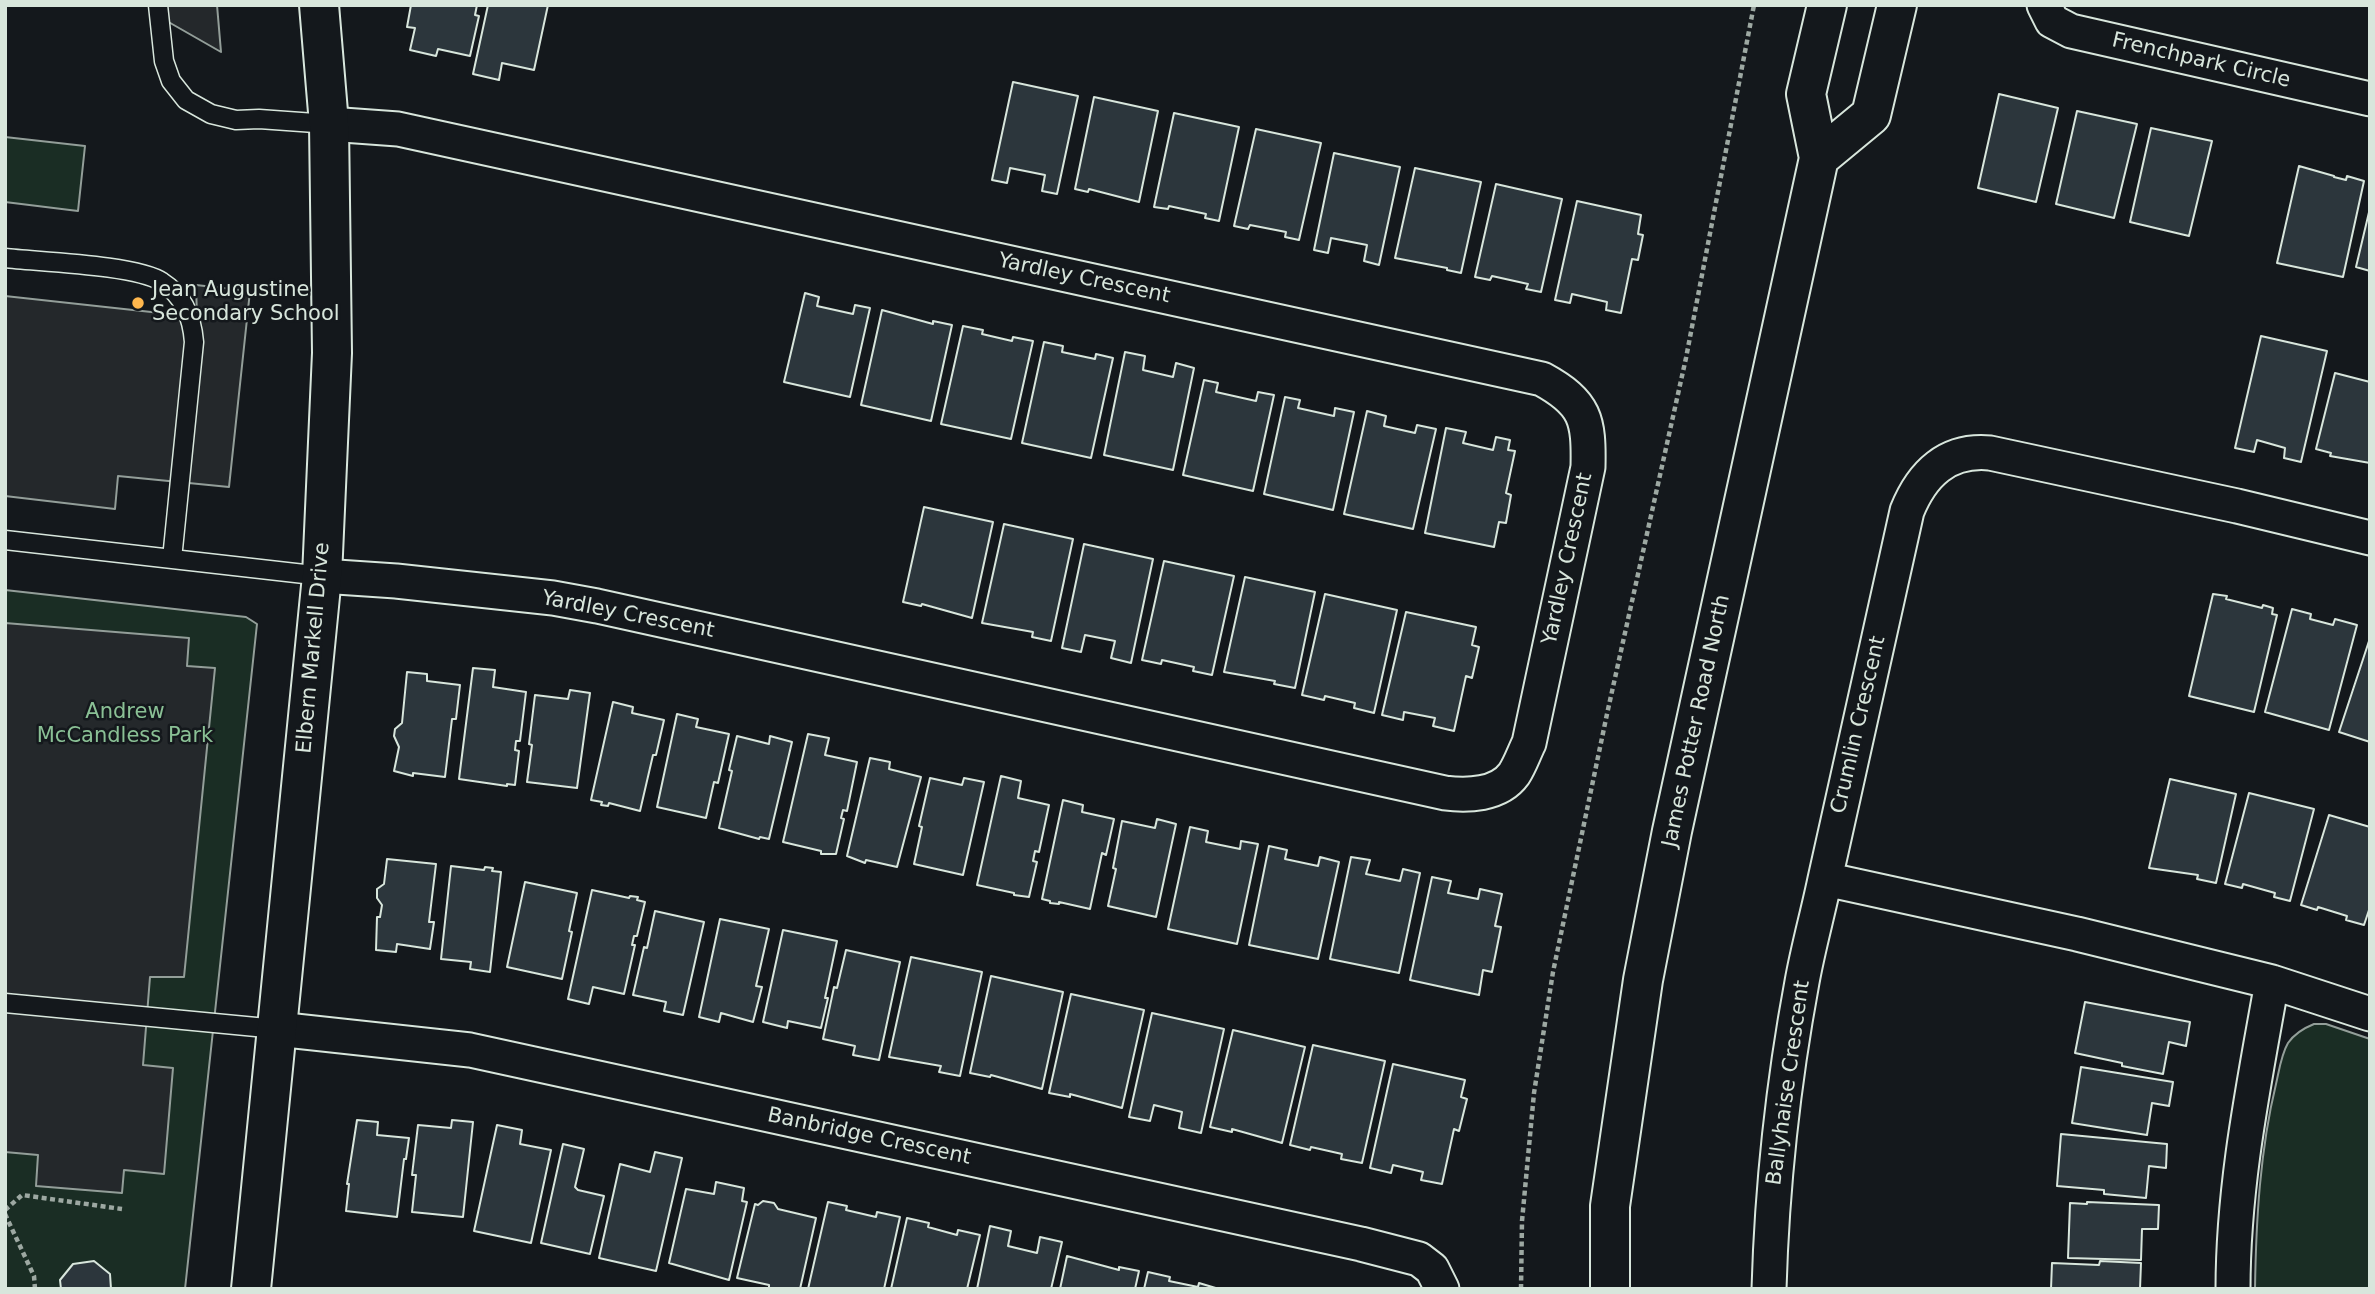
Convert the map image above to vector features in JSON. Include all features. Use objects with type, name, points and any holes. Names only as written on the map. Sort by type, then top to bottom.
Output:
[{"type":"main road","name":"Elbern Markell Drive","points":[[251,1289],[323,576],[332,353],[329,124],[318,5]]},
{"type":"main road","points":[[1826,5],[1806,94],[1819,158],[1871,115],[1897,5]]},
{"type":"main road","name":"James Potter Road North","points":[[1610,1289],[1610,1206],[1643,980],[1672,831],[1819,158]]},
{"type":"street","name":"Frenchpark Circle","points":[[2044,5],[2052,21],[2071,31],[2370,99]]},
{"type":"street","name":"Yardley Crescent","points":[[323,576],[553,598],[1445,793],[1472,795],[1495,788],[1513,776],[1529,743],[1588,467],[1588,436],[1581,409],[1562,389],[1542,379],[398,129],[329,124]]},
{"type":"street","name":"Crumlin Crescent","points":[[1825,879],[1906,511],[1916,489],[1943,463],[1973,452],[1990,453],[2237,506],[2370,538]]},
{"type":"street","points":[[1825,879],[2077,934],[2272,982],[2370,1014]]},
{"type":"street","name":"Ballyhaise Crescent","points":[[1769,1289],[1771,1222],[1786,1074],[1802,980],[1825,879]]},
{"type":"street","points":[[2233,1289],[2237,1194],[2245,1127],[2272,982]]},
{"type":"street","name":"Banbridge Crescent","points":[[277,1029],[470,1050],[1362,1244],[1419,1259],[1432,1269],[1442,1289]]},
{"type":"lane","points":[[158,5],[164,61],[171,81],[186,100],[211,114],[236,120],[329,124]]},
{"type":"lane","points":[[5,258],[134,272],[162,281],[182,300],[192,321],[194,354],[172,559]]},
{"type":"lane","points":[[5,540],[323,576]]},
{"type":"lane","points":[[5,1003],[277,1029]]},
{"type":"path","points":[[1521,1289],[1522,1221],[1534,1093],[1553,972],[1686,358],[1754,5]]},
{"type":"path","points":[[35,1289],[34,1276],[5,1212],[22,1195],[122,1209]]},
{"type":"green space","points":[[5,137],[85,146],[78,211],[5,202]]},
{"type":"green space","name":"Andrew McCandless Park","points":[[5,590],[246,617],[257,624],[185,1289],[5,1289]]},
{"type":"green space","points":[[2314,1024],[2326,1024],[2370,1039],[2370,1289],[2255,1289],[2263,1160],[2279,1068],[2291,1039]]},
{"type":"shaded area","points":[[157,5],[217,5],[221,52],[158,16]]},
{"type":"shaded area","points":[[196,285],[250,291],[229,487],[118,476],[115,509],[5,496],[5,296],[197,317]]},
{"type":"shaded area","name":"Andrew McCandless Park","points":[[5,623],[189,638],[187,666],[215,668],[184,977],[150,977],[143,1065],[173,1068],[164,1174],[124,1170],[122,1193],[36,1186],[38,1155],[5,1152]]},
{"type":"building","points":[[411,5],[477,5],[475,15],[479,16],[470,56],[438,49],[436,56],[410,50],[415,28],[407,27]]},
{"type":"building","points":[[488,5],[548,5],[534,70],[502,63],[499,80],[473,74]]},
{"type":"building","points":[[1013,82],[1078,96],[1057,194],[1042,191],[1045,175],[1010,168],[1007,183],[992,180]]},
{"type":"building","points":[[1999,94],[2058,108],[2036,202],[1978,188]]},
{"type":"building","points":[[1094,97],[1158,111],[1139,202],[1089,189],[1088,192],[1075,189]]},
{"type":"building","points":[[2077,111],[2137,124],[2114,218],[2056,204]]},
{"type":"building","points":[[1174,113],[1239,127],[1219,221],[1205,218],[1206,214],[1169,206],[1168,209],[1154,207]]},
{"type":"building","points":[[2151,128],[2212,141],[2189,236],[2130,222]]},
{"type":"building","points":[[1256,129],[1321,143],[1299,240],[1285,237],[1286,232],[1250,225],[1248,229],[1234,226]]},
{"type":"building","points":[[1334,153],[1400,167],[1379,265],[1364,261],[1367,245],[1331,238],[1328,253],[1314,250]]},
{"type":"building","points":[[2299,166],[2346,180],[2347,176],[2364,181],[2343,277],[2277,263]]},
{"type":"building","points":[[1415,168],[1481,182],[1461,273],[1395,258]]},
{"type":"building","points":[[1496,184],[1562,199],[1541,292],[1526,289],[1528,284],[1492,276],[1490,280],[1475,277]]},
{"type":"building","points":[[1577,201],[1641,215],[1638,234],[1643,235],[1638,260],[1632,259],[1621,313],[1606,310],[1607,302],[1572,294],[1570,303],[1555,300]]},
{"type":"building","points":[[2370,208],[2370,271],[2356,267]]},
{"type":"building","points":[[805,293],[819,297],[817,306],[853,314],[855,305],[870,308],[850,397],[784,382]]},
{"type":"building","points":[[882,310],[933,324],[933,321],[952,325],[931,421],[861,405]]},
{"type":"building","points":[[963,326],[1012,341],[1013,337],[1033,341],[1011,439],[941,424]]},
{"type":"building","points":[[2261,336],[2327,351],[2301,462],[2284,458],[2285,448],[2257,440],[2254,452],[2235,448]]},
{"type":"building","points":[[1044,342],[1063,346],[1062,352],[1095,359],[1096,354],[1113,358],[1091,458],[1022,443]]},
{"type":"building","points":[[1125,352],[1145,356],[1143,370],[1173,377],[1176,363],[1194,368],[1173,470],[1104,455]]},
{"type":"building","points":[[2335,373],[2370,382],[2370,463],[2330,456],[2331,453],[2316,449]]},
{"type":"building","points":[[1204,380],[1218,383],[1216,392],[1256,401],[1258,392],[1274,395],[1253,491],[1183,475]]},
{"type":"building","points":[[1285,397],[1300,400],[1298,408],[1334,416],[1335,408],[1354,412],[1333,510],[1264,494]]},
{"type":"building","points":[[1367,411],[1386,416],[1384,426],[1415,433],[1417,425],[1436,429],[1413,529],[1344,514]]},
{"type":"building","points":[[1446,428],[1466,432],[1463,443],[1493,450],[1496,437],[1510,440],[1508,450],[1515,451],[1506,493],[1511,495],[1506,523],[1499,522],[1494,547],[1425,533]]},
{"type":"building","points":[[924,507],[993,522],[972,618],[922,604],[903,602]]},
{"type":"building","points":[[1004,524],[1073,539],[1051,641],[1032,637],[1033,632],[982,623]]},
{"type":"building","points":[[1084,544],[1153,559],[1131,663],[1111,658],[1115,641],[1085,635],[1081,652],[1062,648]]},
{"type":"building","points":[[1164,561],[1234,576],[1212,675],[1193,671],[1194,667],[1162,660],[1161,664],[1142,660]]},
{"type":"building","points":[[1245,577],[1315,592],[1295,688],[1274,684],[1275,681],[1224,672]]},
{"type":"building","points":[[1325,594],[1397,610],[1374,713],[1354,708],[1355,703],[1325,696],[1324,700],[1302,695]]},
{"type":"building","points":[[2213,594],[2262,608],[2263,605],[2273,608],[2272,614],[2277,615],[2254,712],[2189,696]]},
{"type":"building","points":[[2292,609],[2311,614],[2310,619],[2333,625],[2335,619],[2357,625],[2329,730],[2265,712]]},
{"type":"building","points":[[1406,612],[1476,627],[1472,645],[1479,647],[1472,678],[1466,676],[1454,731],[1433,726],[1435,718],[1404,712],[1403,720],[1382,715]]},
{"type":"building","points":[[2370,638],[2370,742],[2339,732]]},
{"type":"building","points":[[473,668],[495,670],[493,687],[526,692],[520,741],[516,741],[515,750],[519,751],[515,785],[459,779]]},
{"type":"building","points":[[407,672],[427,674],[427,681],[460,685],[456,719],[452,719],[445,777],[413,773],[413,776],[394,771],[399,747],[394,736],[395,729],[402,723]]},
{"type":"building","points":[[570,690],[590,693],[577,788],[527,782],[535,695],[568,699]]},
{"type":"building","points":[[613,702],[633,707],[632,713],[664,720],[640,811],[609,803],[608,806],[601,805],[602,802],[591,800]]},
{"type":"building","points":[[677,714],[698,719],[696,727],[729,734],[718,783],[714,782],[706,818],[657,807]]},
{"type":"building","points":[[808,734],[829,738],[825,755],[857,762],[847,811],[843,810],[841,818],[844,819],[836,854],[821,854],[821,851],[783,842]]},
{"type":"building","points":[[737,736],[769,744],[770,736],[792,742],[769,839],[759,839],[719,828]]},
{"type":"building","points":[[870,758],[890,762],[889,769],[921,777],[897,867],[866,860],[865,863],[847,856]]},
{"type":"building","points":[[1001,776],[1021,781],[1018,798],[1049,805],[1039,852],[1035,851],[1033,861],[1037,862],[1029,897],[977,885]]},
{"type":"building","points":[[930,778],[962,785],[964,778],[984,782],[963,875],[914,864]]},
{"type":"building","points":[[2170,779],[2236,794],[2216,883],[2197,879],[2198,875],[2149,868]]},
{"type":"building","points":[[2249,793],[2314,809],[2290,901],[2274,897],[2275,893],[2243,884],[2242,888],[2225,884]]},
{"type":"building","points":[[1063,800],[1083,805],[1082,812],[1114,819],[1106,855],[1102,853],[1090,909],[1059,902],[1050,903],[1042,899]]},
{"type":"building","points":[[2329,815],[2370,827],[2370,907],[2364,925],[2346,920],[2347,916],[2301,905]]},
{"type":"building","points":[[1157,819],[1176,824],[1156,917],[1108,906],[1122,821],[1155,828]]},
{"type":"building","points":[[1190,827],[1208,831],[1206,842],[1240,849],[1241,841],[1258,844],[1237,944],[1168,929]]},
{"type":"building","points":[[1269,846],[1287,850],[1285,859],[1318,866],[1320,857],[1339,862],[1318,959],[1249,945]]},
{"type":"building","points":[[1351,857],[1370,860],[1366,874],[1400,881],[1403,869],[1420,873],[1399,973],[1330,959]]},
{"type":"building","points":[[387,859],[436,864],[429,922],[434,922],[430,949],[397,944],[396,952],[376,950],[377,917],[380,917],[382,905],[377,898],[377,889],[384,884]]},
{"type":"building","points":[[451,866],[484,870],[485,867],[501,872],[490,972],[470,969],[471,962],[441,959]]},
{"type":"building","points":[[1432,877],[1451,881],[1448,893],[1478,899],[1480,889],[1502,894],[1495,926],[1501,927],[1492,972],[1483,970],[1479,995],[1410,980]]},
{"type":"building","points":[[525,882],[577,893],[562,979],[507,967]]},
{"type":"building","points":[[592,890],[629,898],[638,897],[637,900],[645,902],[637,936],[634,936],[632,945],[635,945],[624,994],[593,987],[589,1004],[568,999]]},
{"type":"building","points":[[655,911],[704,922],[683,1015],[664,1011],[666,1002],[633,995]]},
{"type":"building","points":[[720,919],[769,929],[756,986],[762,987],[753,1022],[721,1013],[719,1022],[699,1017]]},
{"type":"building","points":[[783,930],[837,941],[821,1028],[788,1021],[787,1028],[763,1022]]},
{"type":"building","points":[[846,950],[900,962],[879,1060],[853,1055],[855,1046],[823,1039],[834,987],[837,988]]},
{"type":"building","points":[[911,957],[982,972],[960,1076],[939,1072],[941,1066],[889,1057]]},
{"type":"building","points":[[991,976],[1063,992],[1042,1089],[991,1075],[970,1073]]},
{"type":"building","points":[[1071,994],[1144,1010],[1122,1108],[1070,1094],[1070,1097],[1049,1093]]},
{"type":"building","points":[[2085,1002],[2190,1022],[2186,1046],[2169,1042],[2163,1074],[2075,1053]]},
{"type":"building","points":[[1152,1013],[1224,1029],[1201,1133],[1179,1128],[1182,1112],[1154,1105],[1150,1121],[1129,1117]]},
{"type":"building","points":[[1233,1030],[1305,1047],[1282,1143],[1232,1129],[1232,1132],[1210,1127]]},
{"type":"building","points":[[1313,1045],[1385,1061],[1362,1163],[1341,1159],[1342,1154],[1290,1145]]},
{"type":"building","points":[[1393,1064],[1465,1080],[1461,1097],[1467,1099],[1459,1131],[1454,1129],[1442,1184],[1421,1180],[1423,1172],[1393,1165],[1391,1173],[1370,1168]]},
{"type":"building","points":[[2081,1067],[2173,1082],[2169,1106],[2152,1103],[2147,1135],[2072,1123]]},
{"type":"building","points":[[357,1120],[378,1122],[377,1135],[409,1138],[397,1217],[346,1211],[347,1184]]},
{"type":"building","points":[[452,1120],[473,1122],[463,1217],[412,1212],[416,1175],[412,1175],[418,1125],[451,1128]]},
{"type":"building","points":[[497,1125],[522,1130],[520,1144],[551,1150],[531,1243],[474,1231]]},
{"type":"building","points":[[2061,1134],[2167,1144],[2166,1168],[2149,1166],[2146,1198],[2104,1194],[2104,1190],[2057,1186]]},
{"type":"building","points":[[563,1144],[584,1149],[575,1187],[604,1196],[590,1254],[541,1243]]},
{"type":"building","points":[[655,1152],[682,1158],[656,1271],[599,1258],[620,1164],[650,1172]]},
{"type":"building","points":[[716,1182],[744,1188],[742,1201],[747,1202],[729,1280],[669,1263],[686,1189],[714,1194]]},
{"type":"building","points":[[763,1201],[774,1203],[778,1209],[816,1218],[800,1289],[771,1289],[769,1285],[737,1278],[755,1204]]},
{"type":"building","points":[[828,1202],[847,1206],[846,1210],[876,1217],[877,1212],[900,1217],[884,1289],[808,1289]]},
{"type":"building","points":[[2070,1203],[2159,1205],[2158,1229],[2142,1229],[2141,1260],[2068,1258]]},
{"type":"building","points":[[907,1218],[929,1223],[928,1227],[957,1235],[958,1230],[980,1235],[967,1289],[891,1289]]},
{"type":"building","points":[[990,1226],[1011,1231],[1008,1246],[1037,1253],[1040,1237],[1062,1242],[1051,1289],[977,1289]]},
{"type":"building","points":[[1067,1256],[1119,1270],[1119,1267],[1139,1271],[1135,1289],[1060,1289]]},
{"type":"building","points":[[94,1261],[110,1274],[111,1289],[61,1289],[60,1280],[73,1264]]},
{"type":"building","points":[[2100,1261],[2141,1263],[2140,1289],[2051,1289],[2052,1263],[2099,1265]]},
{"type":"building","points":[[1148,1272],[1170,1277],[1169,1281],[1198,1287],[1199,1283],[1219,1289],[1144,1289]]},
{"type":"place","name":"Jean Augustine Secondary School","points":[[138,303]]}]
